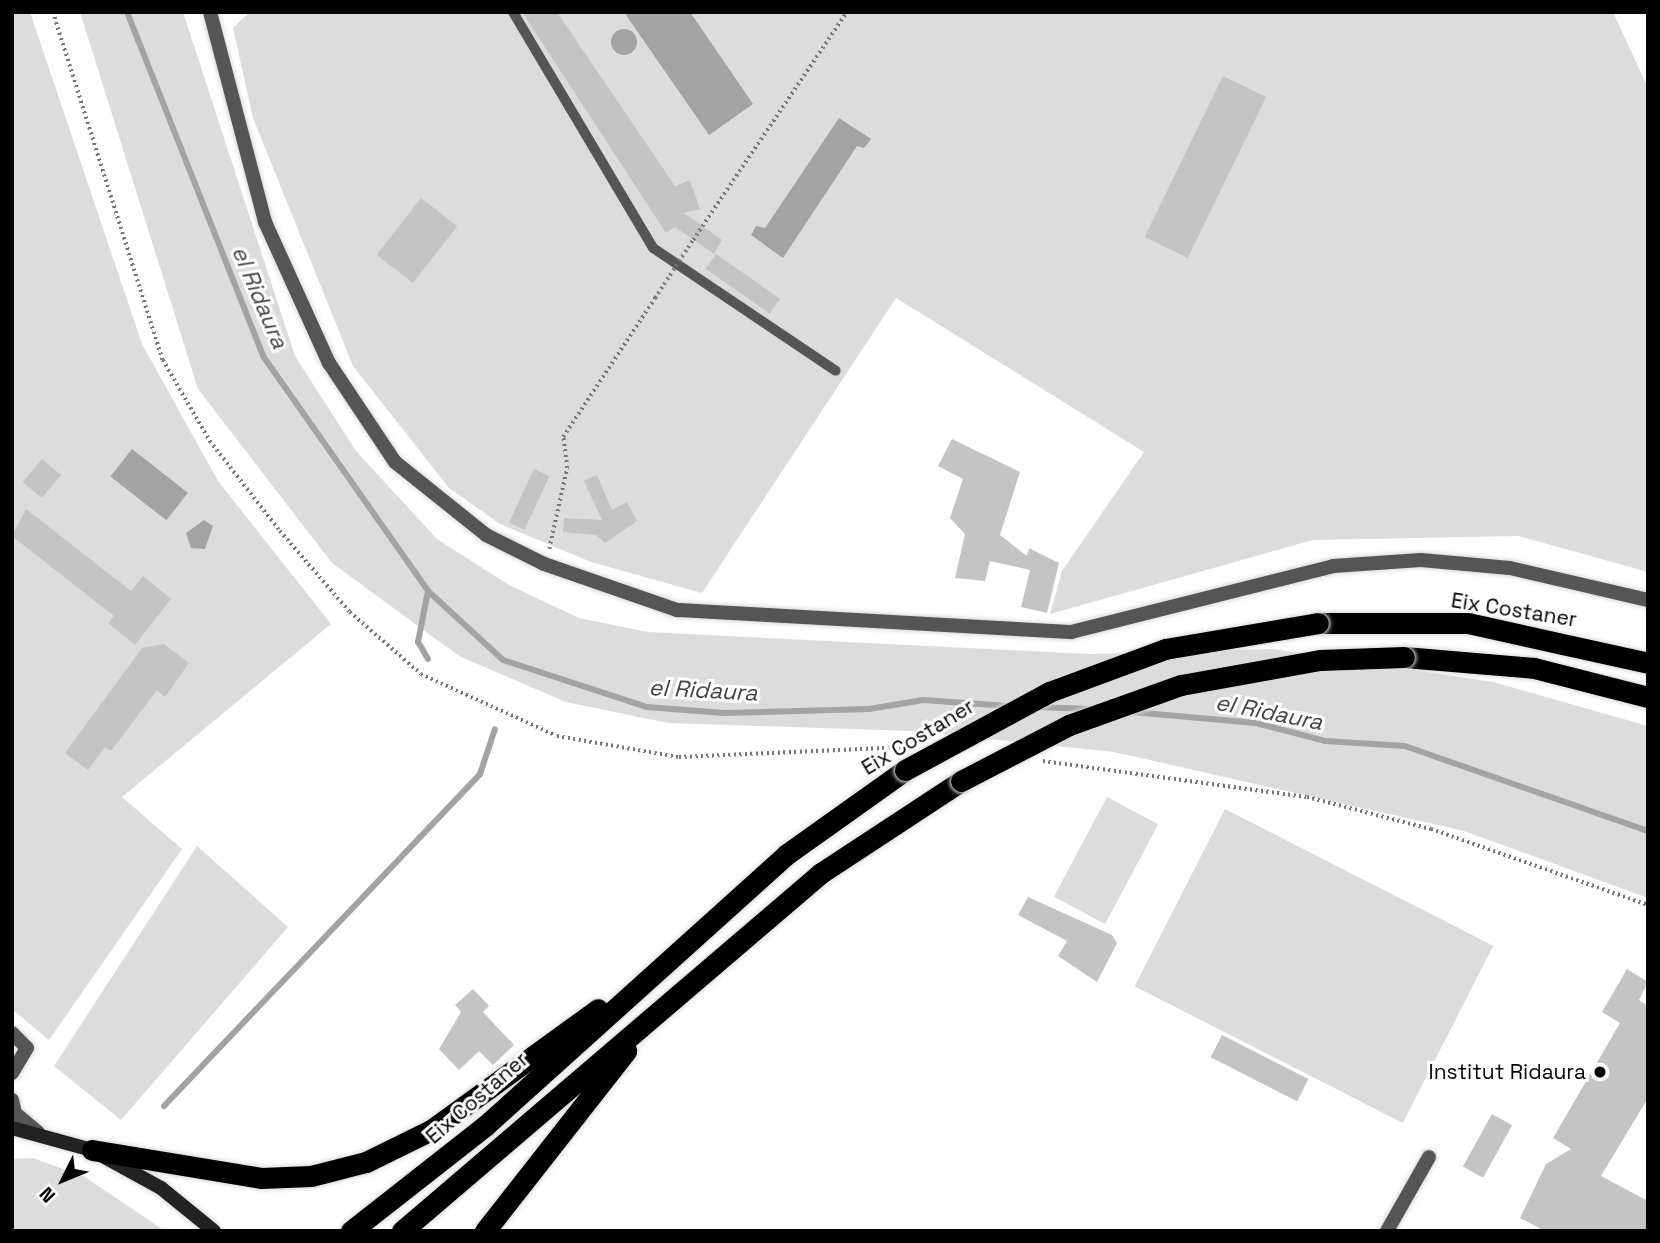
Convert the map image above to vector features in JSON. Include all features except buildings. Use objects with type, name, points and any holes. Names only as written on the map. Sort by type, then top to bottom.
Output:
[{"type":"highway","name":"Eix Costaner","points":[[351,1231],[485,1126],[641,981],[788,854],[905,770],[1049,692],[1165,649],[1318,622],[1468,624],[1648,663]]},
{"type":"highway","points":[[402,1231],[639,1033],[821,873],[961,780],[1069,725],[1181,685],[1320,660],[1404,657],[1534,668],[1648,697]]},
{"type":"highway","points":[[92,1150],[261,1178],[311,1176],[366,1162],[431,1129],[641,981]]},
{"type":"highway","points":[[485,1231],[639,1033]]},
{"type":"street","points":[[210,12],[265,222],[329,363],[395,462],[486,535],[544,564],[677,610],[1071,632],[1333,566],[1421,560],[1510,568],[1648,600]]},
{"type":"street","points":[[12,1033],[27,1048],[13,1076]]},
{"type":"street","points":[[12,1100],[15,1113],[38,1132]]},
{"type":"street","points":[[12,1128],[38,1132],[92,1150],[161,1188],[214,1231]]},
{"type":"street","points":[[1387,1231],[1429,1157]]},
{"type":"lane","points":[[513,12],[653,248],[836,371]]},
{"type":"path","points":[[544,564],[567,468],[562,437],[847,12]]},
{"type":"shaded area","points":[[12,12],[30,12],[142,344],[218,481],[331,624],[122,797],[182,849],[49,1040],[12,1009]]},
{"type":"shaded area","points":[[80,12],[183,12],[295,356],[356,451],[437,539],[509,585],[579,618],[648,632],[1090,654],[1273,649],[1493,682],[1648,726],[1648,898],[1464,831],[1114,752],[912,731],[668,723],[566,702],[459,656],[332,563],[198,389]]},
{"type":"shaded area","points":[[250,12],[1613,12],[1648,88],[1648,572],[1519,536],[1313,540],[1050,614],[1062,571],[1144,452],[896,298],[702,593],[591,562],[500,524],[449,488],[353,366],[253,118],[233,28]]},
{"type":"shaded area","points":[[631,12],[690,12],[753,104],[709,135],[626,15]]},
{"type":"shaded area","points":[[624,29],[633,33],[637,42],[633,51],[624,55],[615,51],[611,42],[615,33]]},
{"type":"shaded area","points":[[839,118],[871,139],[864,148],[857,146],[783,258],[751,235],[756,226],[765,228]]},
{"type":"shaded area","points":[[132,449],[188,493],[166,520],[110,477]]},
{"type":"shaded area","points":[[204,520],[213,526],[205,549],[191,548],[186,533]]},
{"type":"shaded area","points":[[1107,797],[1158,824],[1105,924],[1054,897]]},
{"type":"shaded area","points":[[1225,809],[1493,946],[1403,1123],[1135,986]]},
{"type":"shaded area","points":[[197,846],[288,927],[121,1120],[54,1066]]},
{"type":"shaded area","points":[[33,1158],[85,1177],[165,1231],[12,1231],[12,1159]]},
{"type":"waterway","name":"el Ridaura","points":[[127,12],[263,356],[428,591],[503,660],[647,707],[724,713],[869,709],[923,700],[1009,706]]},
{"type":"waterway","points":[[428,591],[418,642],[428,659]]},
{"type":"waterway","name":"el Ridaura","points":[[1037,707],[1090,709]]},
{"type":"waterway","name":"el Ridaura","points":[[1132,712],[1256,723],[1325,741],[1405,746],[1648,831]]},
{"type":"waterway","points":[[164,1106],[480,774],[495,729]]},
{"type":"place","name":"Institut Ridaura","points":[[1600,1072]]}]
